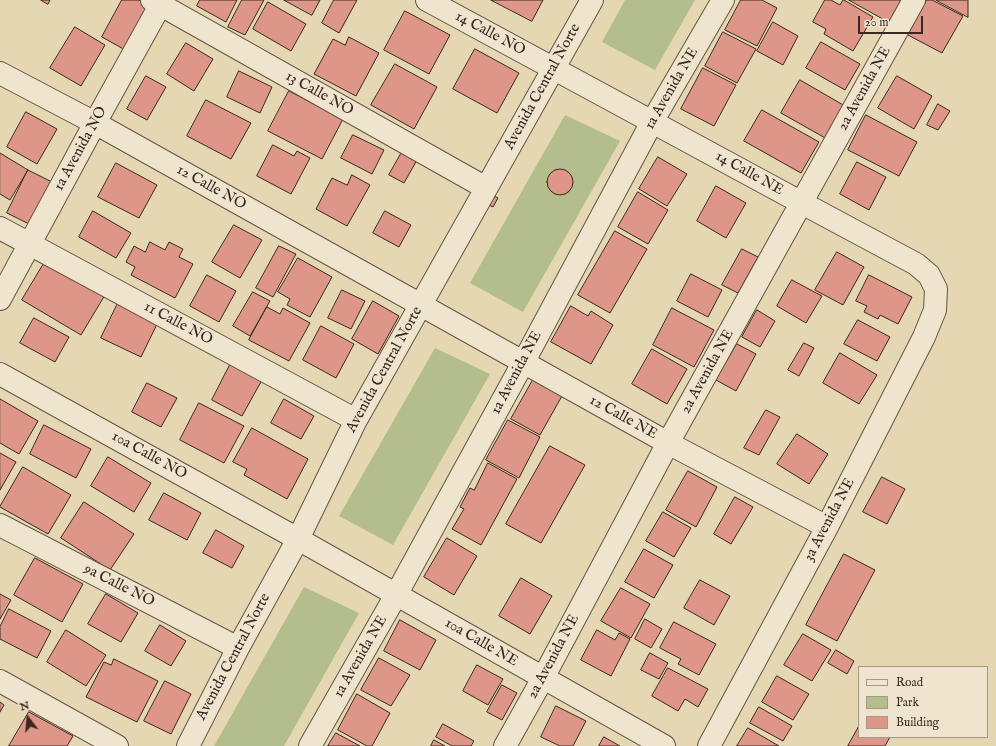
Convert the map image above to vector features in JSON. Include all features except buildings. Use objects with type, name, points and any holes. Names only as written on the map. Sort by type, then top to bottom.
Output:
[{"type":"street","name":"14 Calle NO","points":[[427,0],[553,68]]},
{"type":"street","name":"Avenida Central Norte","points":[[188,746],[238,648],[298,539],[356,420],[592,0]]},
{"type":"street","name":"1a Avenida NE","points":[[310,746],[396,595],[523,363],[652,122],[722,0]]},
{"type":"street","name":"2a Avenida NE","points":[[505,746],[543,678],[668,443],[914,0]]},
{"type":"street","name":"1a Avenida NO","points":[[0,299],[95,123],[158,2]]},
{"type":"street","name":"13 Calle NO","points":[[158,2],[486,188]]},
{"type":"street","name":"14 Calle NE","points":[[553,68],[916,264],[929,275],[936,289]]},
{"type":"street","name":"12 Calle NO","points":[[0,73],[95,123],[420,306]]},
{"type":"street","name":"11 Calle NO","points":[[0,228],[356,420]]},
{"type":"street","name":"3a Avenida NE","points":[[709,746],[827,527],[924,337],[935,310],[936,289]]},
{"type":"street","name":"12 Calle NE","points":[[420,306],[668,443],[827,527]]},
{"type":"street","name":"10a Calle NO","points":[[0,374],[298,539]]},
{"type":"street","name":"9a Calle NO","points":[[0,525],[238,648]]},
{"type":"street","name":"10a Calle NE","points":[[298,539],[664,746]]},
{"type":"street","points":[[0,681],[117,746]]},
{"type":"green space","points":[[625,0],[695,0],[655,70],[602,42]]},
{"type":"green space","points":[[565,115],[620,141],[523,312],[470,283]]},
{"type":"green space","points":[[435,348],[490,374],[393,545],[339,516]]},
{"type":"green space","points":[[304,587],[359,613],[284,746],[214,746]]}]
